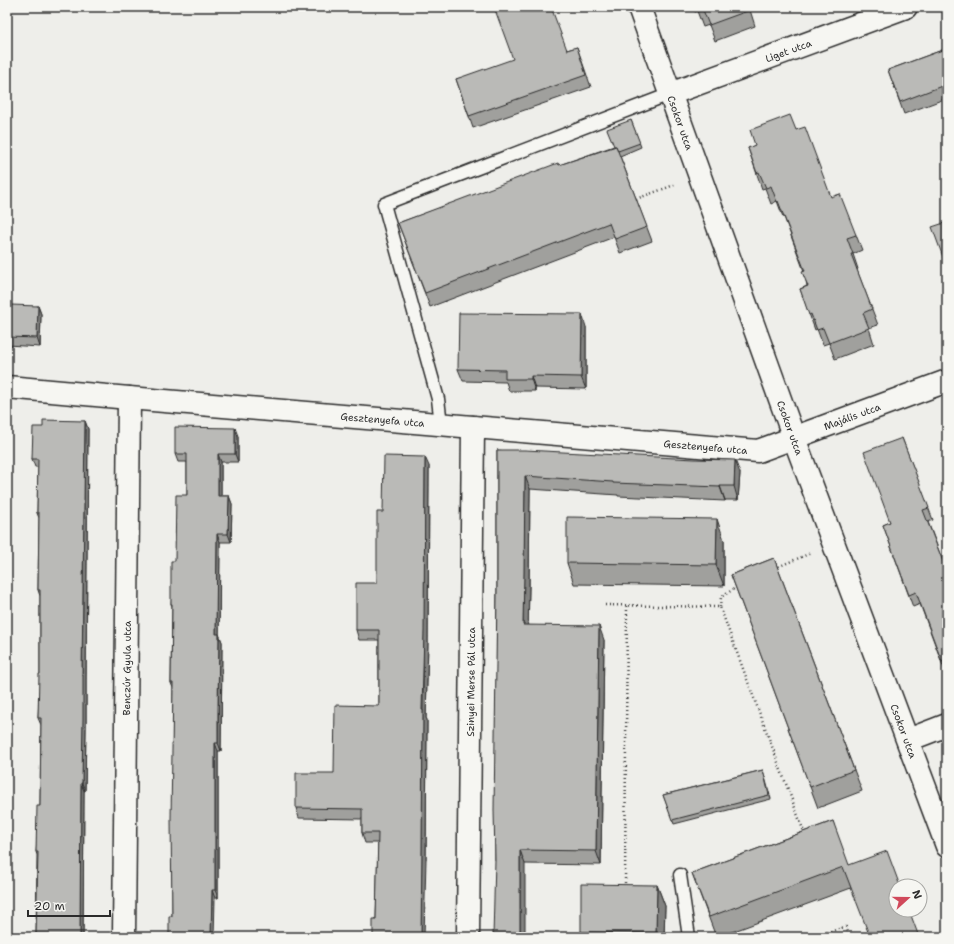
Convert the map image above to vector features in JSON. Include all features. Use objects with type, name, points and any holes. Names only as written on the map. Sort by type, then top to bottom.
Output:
[{"type":"street","name":"Csokor utca","points":[[639,7],[794,438],[947,846]]},
{"type":"street","name":"Liget utca","points":[[670,94],[906,7]]},
{"type":"street","name":"Majális utca","points":[[758,451],[947,382]]},
{"type":"street","name":"Gesztenyefa utca","points":[[7,387],[758,451]]},
{"type":"street","name":"Benczúr Gyula utca","points":[[124,937],[129,398]]},
{"type":"street","name":"Szinyei Merse Pál utca","points":[[468,937],[473,427]]},
{"type":"street","points":[[908,740],[947,725]]},
{"type":"lane","points":[[441,424],[438,399],[384,204],[670,94]]},
{"type":"lane","points":[[680,875],[689,937]]},
{"type":"path","points":[[636,199],[700,176]]},
{"type":"path","points":[[772,569],[834,543]]},
{"type":"path","points":[[739,586],[721,597],[720,607],[804,832]]},
{"type":"path","points":[[604,605],[720,607]]},
{"type":"path","points":[[624,883],[627,605]]},
{"type":"path","points":[[811,937],[846,927],[850,937]]},
{"type":"building","points":[[494,7],[551,7],[567,50],[577,47],[586,75],[469,116],[456,79],[513,59]]},
{"type":"building","points":[[696,7],[748,7],[750,10],[709,25],[703,10],[698,11]]},
{"type":"building","points":[[947,41],[947,84],[900,102],[888,70],[945,49],[943,43]]},
{"type":"building","points":[[790,115],[796,130],[805,127],[831,197],[840,194],[856,235],[847,238],[853,254],[851,254],[872,309],[863,313],[869,328],[829,343],[823,328],[817,330],[811,314],[809,315],[800,289],[808,286],[802,272],[805,271],[778,201],[777,202],[771,186],[766,188],[759,172],[757,173],[748,148],[755,145],[750,130]]},
{"type":"building","points":[[631,120],[640,143],[618,151],[616,146],[614,146],[607,129]]},
{"type":"building","points":[[616,146],[647,227],[615,239],[609,223],[425,293],[398,223],[558,163],[559,165]]},
{"type":"building","points":[[947,222],[947,268],[932,227]]},
{"type":"building","points":[[11,305],[38,306],[37,338],[7,337],[7,312],[10,312]]},
{"type":"building","points":[[459,313],[582,314],[581,377],[531,376],[531,379],[505,379],[505,370],[458,369]]},
{"type":"building","points":[[43,420],[85,421],[80,937],[36,937],[38,852],[36,852],[37,806],[40,806],[41,718],[38,718],[40,674],[40,590],[38,590],[38,459],[32,459],[33,427],[43,427]]},
{"type":"building","points":[[175,427],[235,428],[235,454],[218,454],[218,496],[229,496],[228,534],[217,534],[216,634],[219,634],[218,743],[215,743],[215,890],[212,890],[211,937],[169,937],[169,916],[172,916],[171,819],[173,683],[171,683],[171,561],[175,561],[176,495],[187,495],[187,454],[175,454]]},
{"type":"building","points":[[902,438],[929,508],[923,510],[947,572],[947,660],[942,662],[916,592],[909,595],[883,525],[890,522],[864,452]]},
{"type":"building","points":[[497,450],[735,460],[734,486],[720,487],[613,483],[525,476],[523,625],[599,626],[596,851],[520,850],[520,937],[493,937],[495,860],[494,810]]},
{"type":"building","points":[[384,456],[425,457],[421,937],[373,937],[373,919],[376,919],[378,833],[362,833],[362,809],[296,808],[296,773],[334,773],[335,705],[379,706],[379,630],[356,630],[356,583],[377,583],[377,512],[383,512]]},
{"type":"building","points":[[567,517],[717,519],[716,565],[567,563]]},
{"type":"building","points":[[774,558],[854,770],[810,787],[731,575]]},
{"type":"building","points":[[763,770],[769,795],[672,820],[663,795]]},
{"type":"building","points":[[833,821],[849,865],[887,851],[897,878],[888,878],[888,918],[912,918],[919,937],[870,937],[843,867],[709,917],[692,873]]},
{"type":"building","points":[[581,884],[657,885],[656,933],[581,932]]}]
